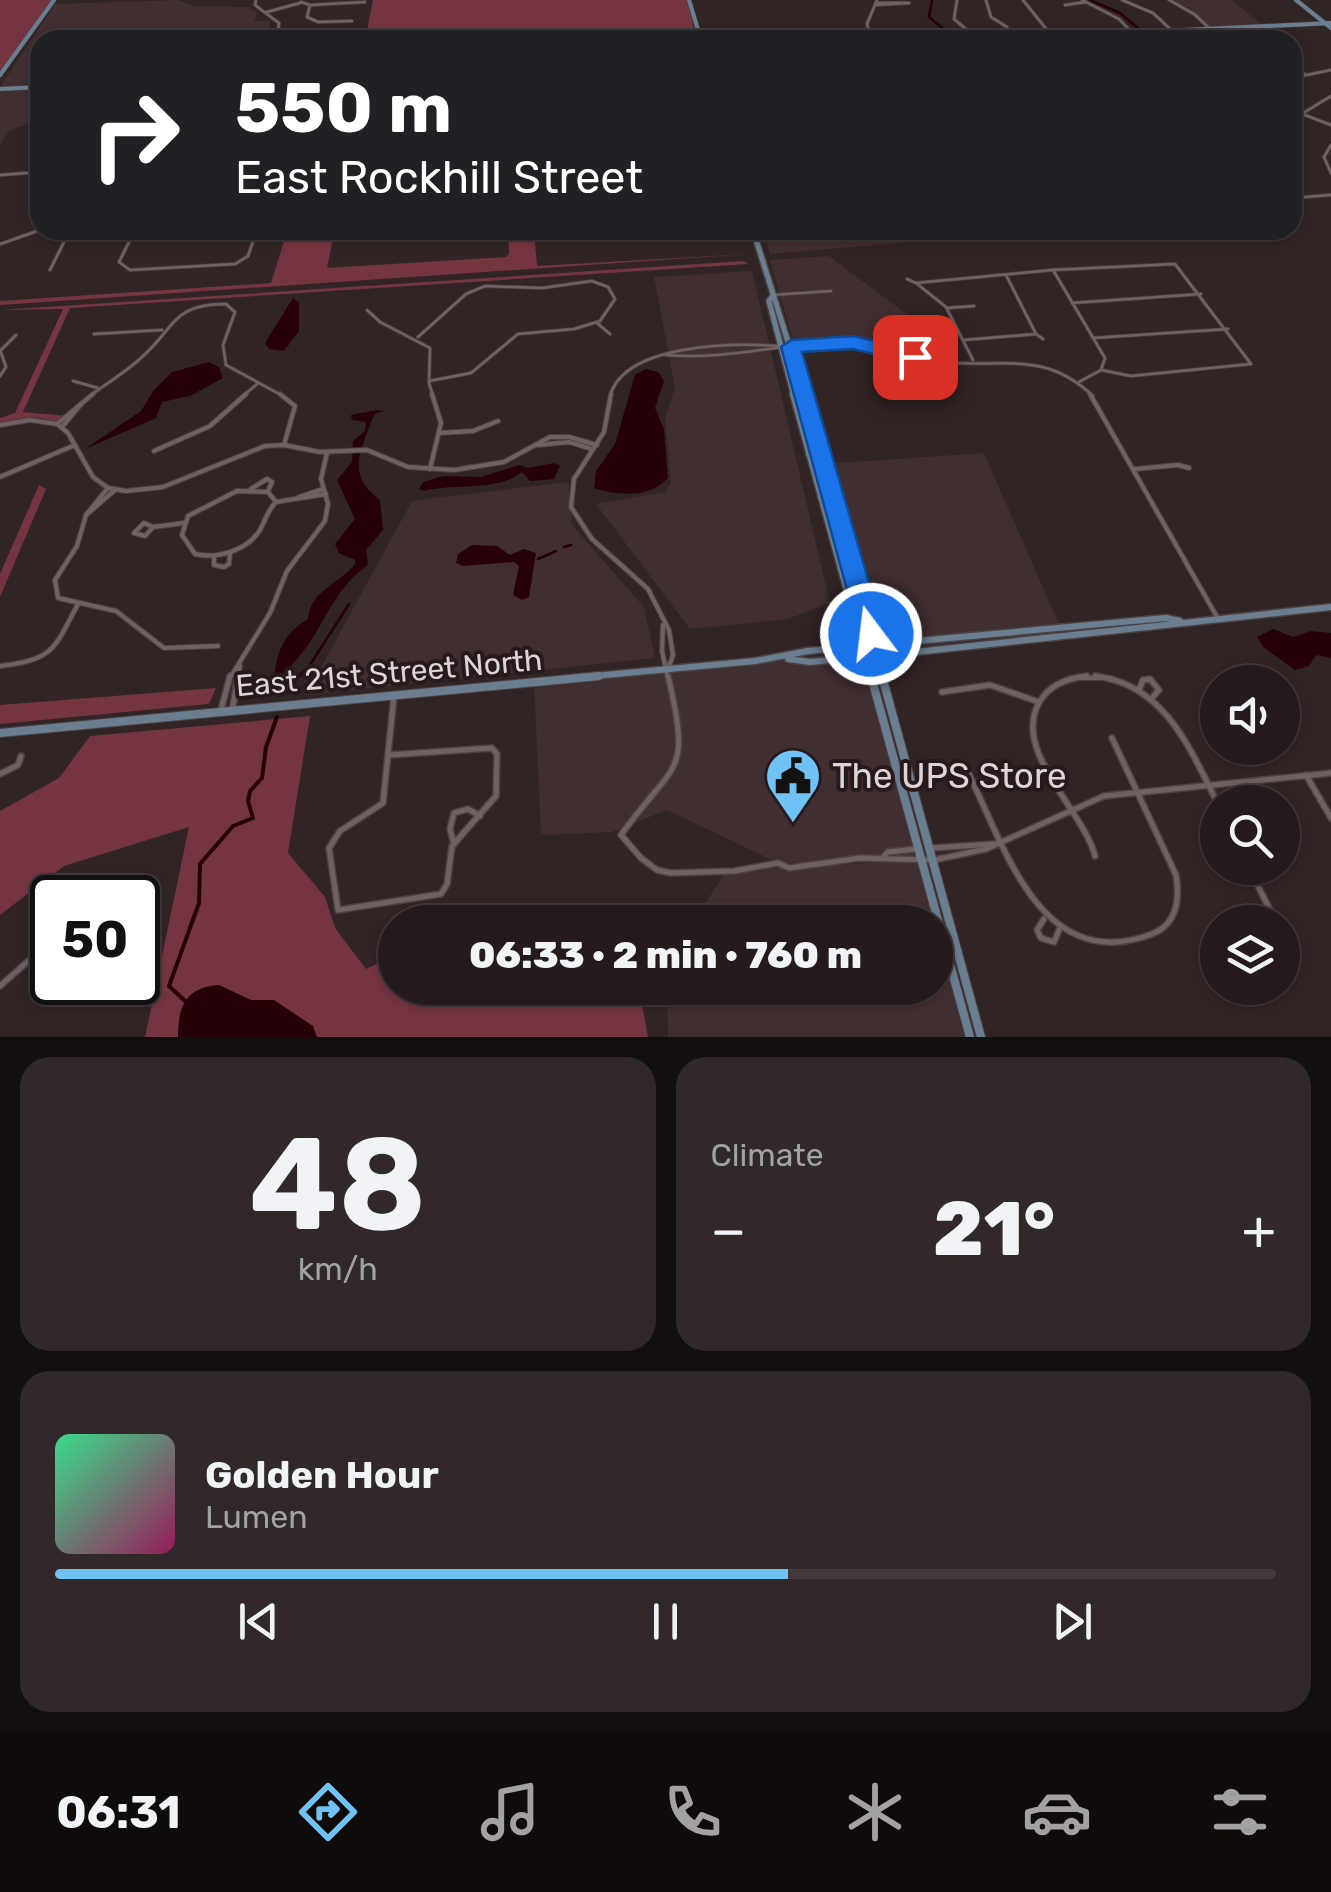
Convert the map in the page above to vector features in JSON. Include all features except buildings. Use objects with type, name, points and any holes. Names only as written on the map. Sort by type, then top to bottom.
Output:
[{"type":"main road","points":[[32,30],[54,0]]},
{"type":"main road","points":[[689,0],[698,30]]},
{"type":"main road","points":[[1296,0],[1329,24]]},
{"type":"main road","points":[[1172,30],[1329,24]]},
{"type":"main road","points":[[0,74],[30,33]]},
{"type":"main road","points":[[0,89],[30,88]]},
{"type":"main road","points":[[756,240],[842,527],[981,1037]]},
{"type":"main road","points":[[772,296],[769,301],[780,348],[859,646],[970,1037]]},
{"type":"main road","points":[[808,454],[816,456],[824,484],[830,485]]},
{"type":"main road","points":[[820,496],[827,502],[834,522],[842,527]]},
{"type":"main road","name":"East 21st Street North","points":[[0,733],[782,658],[859,646],[1331,607]]},
{"type":"main road","name":"East 21st Street North","points":[[782,658],[810,662],[878,656],[1172,627],[1180,621]]},
{"type":"street","points":[[256,0],[255,5],[279,22],[278,30]]},
{"type":"street","points":[[957,0],[954,19],[968,30]]},
{"type":"street","points":[[986,0],[991,17],[1007,27]]},
{"type":"street","points":[[1022,0],[1047,30]]},
{"type":"street","points":[[1122,0],[1153,13],[1172,30]]},
{"type":"street","points":[[1135,6],[1145,0]]},
{"type":"street","points":[[1169,0],[1210,28]]},
{"type":"street","points":[[266,11],[303,1],[310,5],[366,2]]},
{"type":"street","points":[[1065,5],[1084,1],[1119,19],[1130,30]]},
{"type":"street","points":[[877,3],[910,3],[877,3]]},
{"type":"street","points":[[869,30],[867,24],[877,3]]},
{"type":"street","points":[[310,5],[308,17],[312,22],[352,21]]},
{"type":"street","points":[[1248,27],[1251,30]]},
{"type":"street","points":[[1302,75],[1331,70]]},
{"type":"street","points":[[1302,71],[1306,74]]},
{"type":"street","points":[[1302,112],[1331,96]]},
{"type":"street","points":[[1302,114],[1331,125]]},
{"type":"street","points":[[1331,145],[1324,157],[1331,173]]},
{"type":"street","points":[[0,175],[30,173]]},
{"type":"street","points":[[1303,197],[1331,195]]},
{"type":"street","points":[[0,244],[30,234]]},
{"type":"street","points":[[50,270],[65,240]]},
{"type":"street","points":[[131,240],[120,265],[138,270],[242,260],[255,240]]},
{"type":"street","points":[[916,283],[1006,273],[1175,264],[1202,294],[1251,364],[1124,376],[1101,370],[1078,382]]},
{"type":"street","points":[[1052,270],[1105,358],[1101,370]]},
{"type":"street","points":[[1006,273],[1042,339]]},
{"type":"street","points":[[908,279],[947,308],[974,361]]},
{"type":"street","points":[[418,337],[466,294],[485,286],[549,288],[592,281],[608,287],[615,299],[611,312],[597,323],[520,333],[500,344],[471,372],[430,380]]},
{"type":"street","points":[[772,296],[831,290]]},
{"type":"street","points":[[1072,303],[1202,294]]},
{"type":"street","points":[[59,426],[98,388],[146,355],[170,318],[212,304],[228,305],[235,312],[222,345],[223,359],[230,370],[286,397],[295,406],[284,445]]},
{"type":"street","points":[[947,308],[974,306]]},
{"type":"street","points":[[367,310],[374,319],[418,337],[432,353],[430,380],[440,416],[430,470]]},
{"type":"street","points":[[597,323],[610,334]]},
{"type":"street","points":[[1093,338],[1228,329]]},
{"type":"street","points":[[94,334],[162,330]]},
{"type":"street","points":[[0,376],[6,367],[0,351],[16,334]]},
{"type":"street","points":[[964,340],[1036,334]]},
{"type":"street","points":[[668,669],[672,655],[669,630],[663,625],[659,608],[646,586],[574,517],[570,488],[606,429],[613,387],[619,378],[639,363],[666,354],[853,342],[936,361],[1040,362],[1078,382],[1092,395],[1217,618]]},
{"type":"street","points":[[73,381],[98,388]]},
{"type":"street","points":[[154,451],[210,426],[257,384]]},
{"type":"street","points":[[0,425],[30,420],[59,426],[93,478],[115,490],[163,487],[253,448],[284,445],[327,452],[367,450],[399,464],[430,470],[495,465],[538,444],[569,442],[595,447]]},
{"type":"street","points":[[439,433],[473,431],[498,421]]},
{"type":"street","points":[[0,477],[75,445]]},
{"type":"street","points":[[221,712],[228,680],[270,613],[288,571],[322,529],[328,512],[321,478],[327,452]]},
{"type":"street","points":[[23,456],[26,465]]},
{"type":"street","points":[[1133,469],[1189,468]]},
{"type":"street","points":[[153,527],[184,524],[206,506],[252,489],[267,479],[272,482],[268,492]]},
{"type":"street","points":[[108,488],[86,515],[76,546],[54,587],[58,598],[116,611],[164,648],[218,646]]},
{"type":"street","points":[[252,489],[268,492],[276,502]]},
{"type":"street","points":[[86,515],[115,490]]},
{"type":"street","points":[[184,524],[182,535],[191,549],[214,558],[254,538],[276,502],[325,492]]},
{"type":"street","points":[[214,558],[214,565],[224,567],[229,564],[230,553]]},
{"type":"street","points":[[0,666],[35,662],[53,654],[78,604]]},
{"type":"street","points":[[663,625],[662,658],[668,669],[679,756],[674,770],[623,830],[624,843],[657,870],[671,873],[778,863],[789,868],[881,859],[888,862],[1020,837],[1072,807],[1104,796],[1200,787]]},
{"type":"street","points":[[232,711],[240,663]]},
{"type":"street","points":[[1095,856],[1089,832],[1036,749],[1033,716],[1052,686],[1081,676],[1102,675],[1152,698],[1170,714],[1207,785]]},
{"type":"street","points":[[1139,690],[1143,680],[1150,680],[1159,690],[1152,698]]},
{"type":"street","points":[[942,692],[990,685],[1039,702]]},
{"type":"street","points":[[394,696],[383,803],[340,830],[329,848],[338,910],[442,894],[454,844],[450,829],[454,813],[468,809],[480,816]]},
{"type":"street","points":[[964,764],[1028,894],[1045,918],[1059,930],[1091,943],[1123,941],[1159,931],[1178,906],[1176,875],[1112,738]]},
{"type":"street","points":[[390,755],[490,748],[496,754],[496,796],[454,844]]},
{"type":"street","points":[[0,774],[18,765],[21,756]]},
{"type":"street","points":[[1217,785],[1331,773]]},
{"type":"street","points":[[1306,775],[1331,818]]},
{"type":"street","points":[[881,859],[888,852],[932,853]]},
{"type":"street","points":[[1045,918],[1038,924],[1040,938],[1054,942],[1059,930]]},
{"type":"street","points":[[0,986],[30,959]]},
{"type":"shaded area","points":[[0,0],[54,0],[30,30],[0,74]]},
{"type":"shaded area","points":[[178,0],[194,6],[249,7],[257,13],[254,21],[270,21],[269,30],[38,30],[55,4]]},
{"type":"shaded area","points":[[373,0],[688,0],[694,30],[367,30]]},
{"type":"shaded area","points":[[1172,0],[1232,0],[1262,25],[1210,27],[1189,8]]},
{"type":"shaded area","points":[[30,42],[30,86],[0,87]]},
{"type":"shaded area","points":[[30,90],[30,123],[9,131],[0,145],[0,91]]},
{"type":"shaded area","points":[[284,240],[333,240],[327,268],[506,257],[508,240],[535,240],[537,266],[749,254],[0,305],[0,301],[271,283]]},
{"type":"shaded area","points":[[766,240],[934,240],[770,254]]},
{"type":"shaded area","points":[[829,256],[908,315],[926,355],[853,342],[795,346],[770,260]]},
{"type":"shaded area","points":[[744,261],[748,264],[70,308],[23,412],[67,416],[57,424],[37,418],[0,423],[0,418],[15,413],[63,309],[0,310]]},
{"type":"shaded area","points":[[752,271],[830,603],[788,619],[690,629],[596,504],[666,492],[671,481],[665,420],[675,387],[654,277]]},
{"type":"shaded area","points":[[293,298],[299,303],[299,331],[284,351],[269,349],[265,343]]},
{"type":"shaded area","points":[[209,362],[219,367],[223,378],[190,396],[162,402],[156,418],[85,449],[141,411],[172,372]]},
{"type":"shaded area","points":[[646,369],[658,372],[664,381],[655,408],[664,429],[668,478],[652,489],[633,494],[594,488],[596,471],[615,444],[635,375]]},
{"type":"shaded area","points":[[385,411],[376,413],[372,420],[359,464],[363,482],[380,500],[383,530],[366,550],[368,565],[342,590],[279,684],[284,695],[274,695],[277,662],[284,643],[308,619],[319,595],[355,564],[355,560],[339,553],[335,544],[355,519],[337,480],[352,462],[353,441],[365,431],[366,422],[352,420],[351,415]]},
{"type":"shaded area","points":[[984,453],[1062,631],[876,651],[824,464]]},
{"type":"shaded area","points":[[554,463],[560,466],[554,479],[530,481],[522,472],[489,485],[419,489],[423,482],[444,476],[481,477],[520,465],[528,468]]},
{"type":"shaded area","points":[[568,482],[572,525],[644,607],[655,658],[306,695],[412,501]]},
{"type":"shaded area","points":[[39,485],[46,489],[0,597],[0,574]]},
{"type":"shaded area","points":[[472,545],[497,546],[510,555],[524,549],[536,553],[529,597],[522,600],[513,595],[519,566],[514,562],[463,566],[456,563],[458,554]]},
{"type":"shaded area","points":[[1273,629],[1293,637],[1311,631],[1331,633],[1331,658],[1316,655],[1309,666],[1300,669],[1300,665],[1288,665],[1263,647],[1257,637]]},
{"type":"shaded area","points":[[861,652],[933,905],[704,905],[726,871],[884,862],[778,863],[667,810],[612,832],[541,835],[534,682]]},
{"type":"shaded area","points":[[216,688],[209,704],[0,724],[0,705]]},
{"type":"shaded area","points":[[310,716],[288,853],[325,897],[335,928],[366,969],[378,963],[378,1005],[642,1005],[648,1037],[145,1037],[152,1005],[160,1005],[160,965],[189,827],[64,866],[52,875],[30,875],[30,892],[0,915],[0,811],[59,778],[90,736]]},
{"type":"shaded area","points":[[953,977],[970,1037],[668,1037],[667,1005],[953,1005]]},
{"type":"shaded area","points":[[219,985],[251,1000],[274,1000],[313,1026],[317,1037],[178,1037],[186,1000],[199,990]]},
{"type":"waterway","points":[[932,0],[929,17],[945,30]]},
{"type":"waterway","points":[[1090,0],[1120,13],[1140,30]]},
{"type":"waterway","points":[[564,547],[571,545]]},
{"type":"waterway","points":[[538,559],[556,551]]},
{"type":"waterway","points":[[296,678],[308,668],[349,604]]},
{"type":"waterway","points":[[283,689],[299,676]]},
{"type":"waterway","points":[[185,1001],[169,986],[199,903],[200,864],[233,826],[253,818],[248,801],[250,791],[262,778],[266,747],[277,717]]},
{"type":"place","name":"The UPS Store","points":[[793,825]]},
{"type":"route","points":[[871,634],[791,347],[853,342],[915,357]]}]
